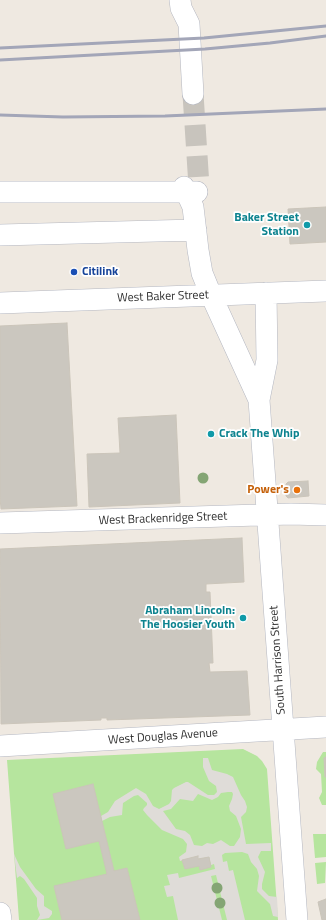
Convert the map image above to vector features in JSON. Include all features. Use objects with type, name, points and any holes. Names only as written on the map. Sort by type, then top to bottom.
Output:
[{"type":"street","points":[[180,4],[174,26],[186,95]]},
{"type":"street","name":"South Harrison Street","points":[[0,192],[192,193],[202,273],[210,295],[259,400]]},
{"type":"street","points":[[0,235],[196,230]]},
{"type":"street","name":"West Baker Street","points":[[0,303],[326,291]]},
{"type":"street","name":"South Harrison Street","points":[[266,293],[267,360],[259,400],[297,920]]},
{"type":"street","name":"West Brackenridge Street","points":[[0,523],[326,515]]},
{"type":"street","name":"West Douglas Avenue","points":[[0,746],[326,727]]},
{"type":"street","points":[[0,913],[1,920]]},
{"type":"green space","points":[[243,749],[257,756],[267,769],[278,920],[19,920],[7,760]]},
{"type":"green space","points":[[323,752],[326,752],[326,758],[324,759],[326,777],[326,805],[322,805],[319,798],[322,792],[321,774],[316,769],[317,762]]},
{"type":"green space","points":[[313,834],[326,834],[326,857],[315,858]]},
{"type":"green space","points":[[326,862],[325,883],[317,884],[315,863]]},
{"type":"shaded area","points":[[203,758],[208,758],[212,770],[233,777],[247,807],[246,812],[241,817],[246,844],[271,843],[271,851],[261,851],[258,857],[265,872],[262,889],[269,896],[277,897],[278,917],[273,916],[270,904],[257,891],[259,876],[257,869],[251,862],[248,854],[242,852],[225,853],[222,855],[223,862],[227,861],[229,871],[233,870],[245,920],[227,920],[216,875],[211,876],[222,920],[178,920],[173,896],[167,897],[164,886],[170,885],[167,875],[178,873],[179,878],[215,869],[214,864],[211,865],[209,857],[198,859],[198,856],[180,861],[179,857],[186,852],[187,844],[183,839],[162,830],[147,815],[143,810],[147,803],[138,795],[123,803],[122,815],[110,817],[102,821],[101,816],[108,812],[115,801],[136,788],[146,794],[153,806],[159,809],[169,804],[171,801],[172,790],[174,788],[186,782],[208,795],[214,795],[217,792],[216,786],[209,781],[203,767]],"holes":[[[232,792],[232,799],[229,806],[230,811],[236,816],[241,829],[240,837],[234,846],[230,846],[221,840],[213,844],[207,843],[202,846],[194,845],[190,835],[185,831],[176,829],[163,811],[171,809],[180,799],[193,801],[198,794],[212,800],[218,797],[221,793]]]},
{"type":"shaded area","points":[[14,854],[20,867],[36,889],[44,896],[44,906],[52,911],[49,918],[37,920],[40,915],[37,906],[37,898],[24,879],[20,876],[17,878]]},
{"type":"building","name":"Baker Street Station","points":[[326,207],[326,242],[290,244],[288,209]]},
{"type":"building","points":[[67,323],[77,506],[1,509],[0,326]]},
{"type":"building","points":[[176,415],[180,503],[89,507],[87,454],[120,453],[118,418]]},
{"type":"building","name":"Power's","points":[[308,481],[309,496],[288,498],[286,496],[286,484],[288,482]]},
{"type":"building","points":[[242,538],[244,582],[206,584],[206,592],[210,592],[213,663],[209,663],[210,672],[247,671],[250,715],[107,720],[107,718],[101,718],[101,720],[1,724],[0,549]]},
{"type":"building","points":[[326,757],[326,777],[325,777],[324,758]]},
{"type":"building","points":[[93,784],[114,871],[127,868],[140,920],[62,920],[54,886],[107,874],[99,841],[66,849],[53,794]]},
{"type":"building","points":[[198,856],[198,859],[209,857],[211,867],[200,870],[199,866],[185,869],[182,860]]},
{"type":"building","points":[[326,899],[326,920],[322,920],[318,902]]},
{"type":"tunnel","points":[[193,94],[199,186]]},
{"type":"railway","points":[[0,48],[204,38],[326,26]]},
{"type":"railway","points":[[0,60],[205,49],[326,36]]},
{"type":"railway","points":[[0,115],[63,117],[165,116],[326,109]]},
{"type":"place","name":"Baker Street Station","points":[[307,225]]},
{"type":"place","name":"Citilink","points":[[74,272]]},
{"type":"place","name":"Crack The Whip","points":[[211,434]]},
{"type":"place","name":"Power's","points":[[297,490]]},
{"type":"place","name":"Abraham Lincoln: The Hoosier Youth","points":[[243,618]]}]
